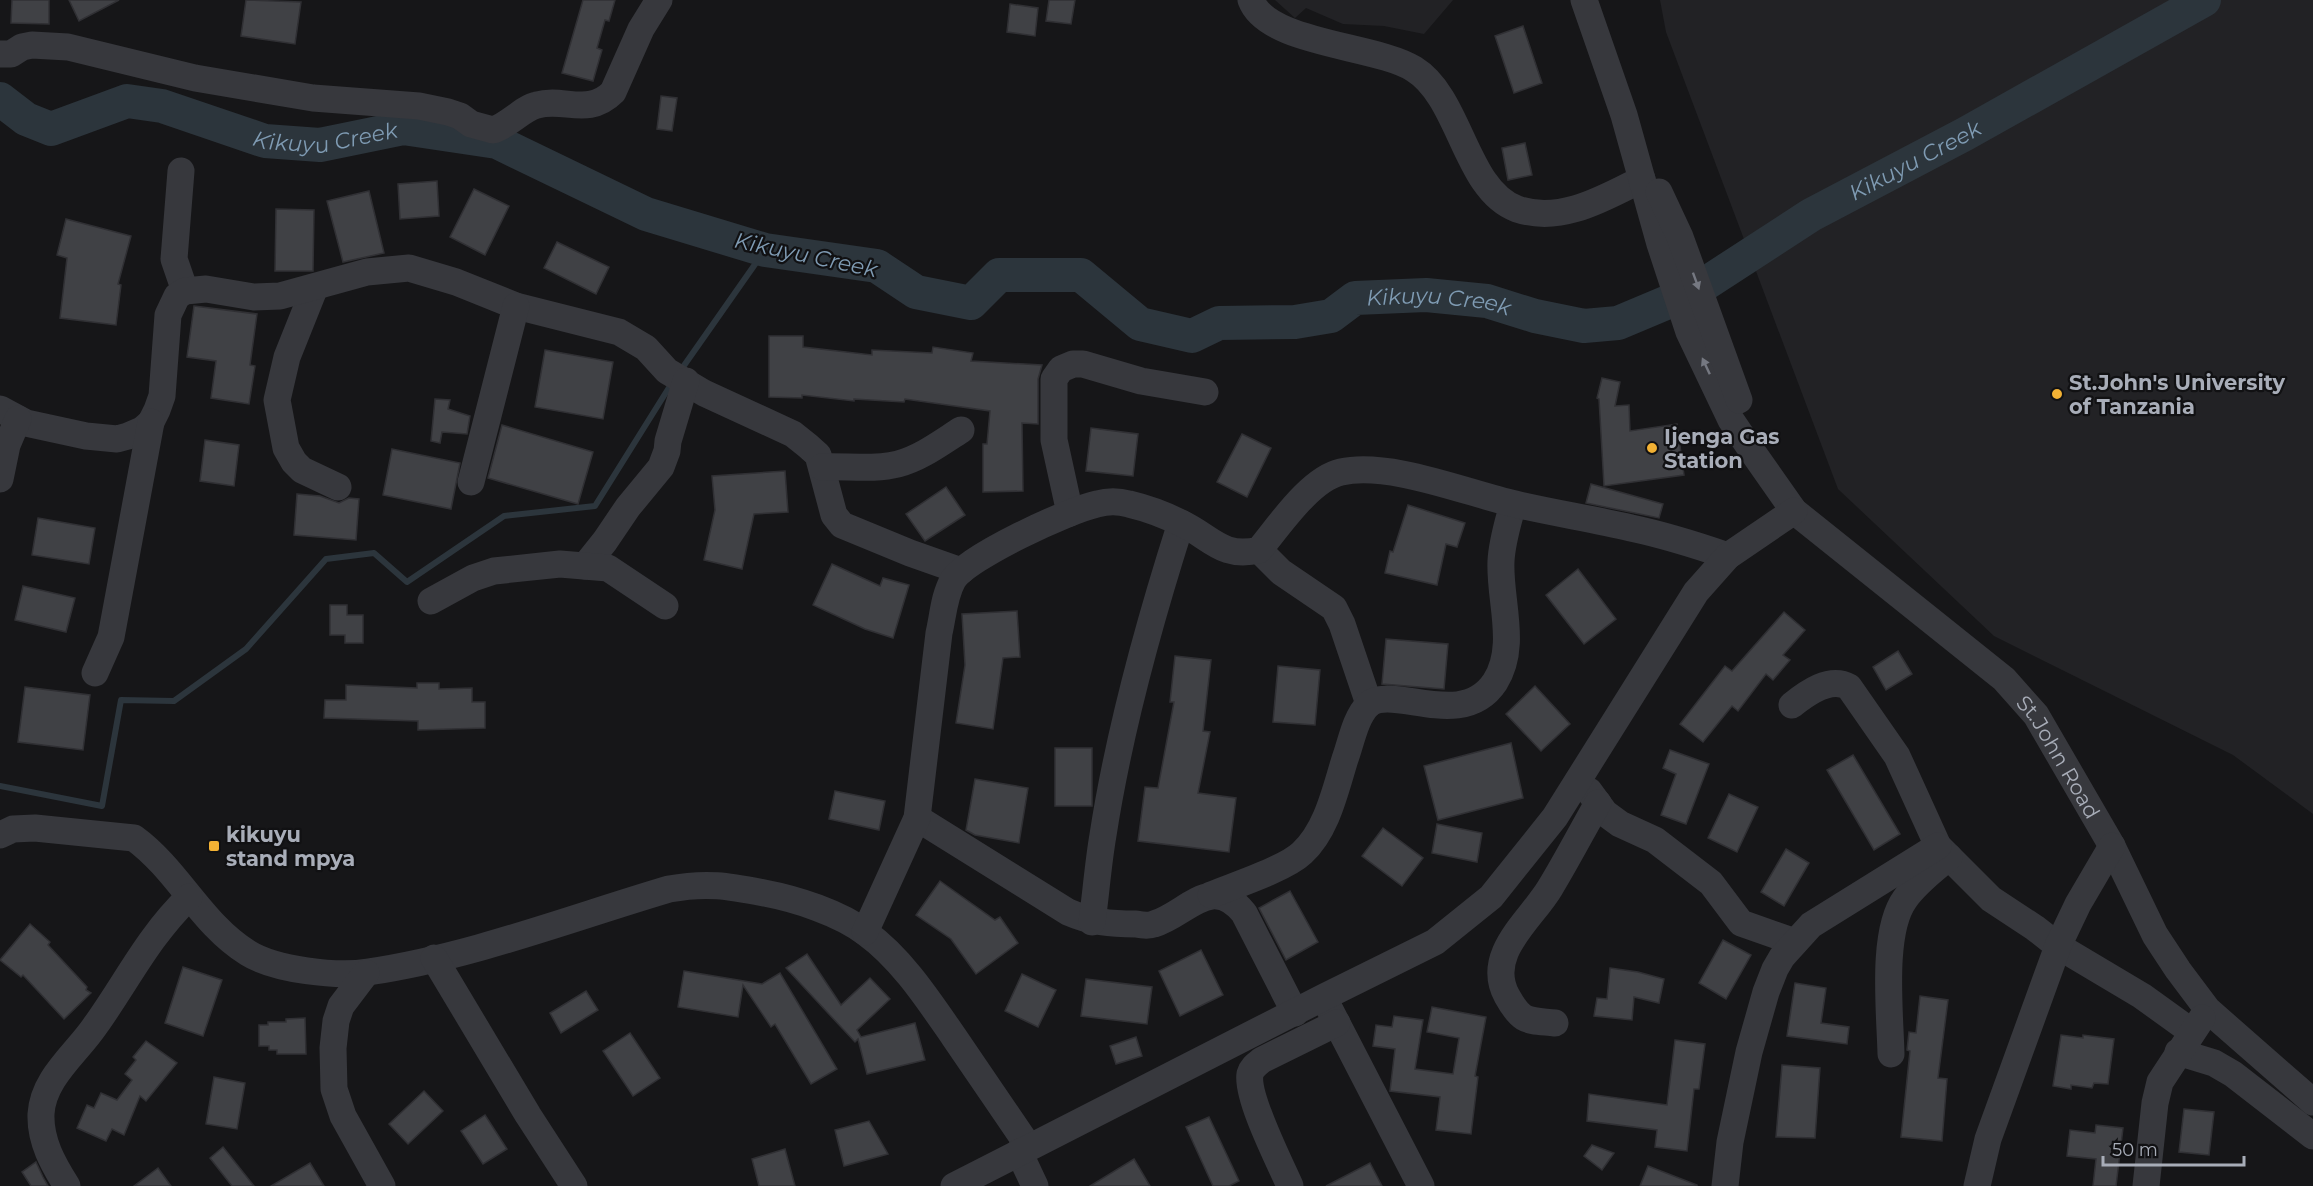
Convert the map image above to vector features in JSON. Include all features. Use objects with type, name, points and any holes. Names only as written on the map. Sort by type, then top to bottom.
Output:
[{"type":"street","points":[[0,54],[11,54],[22,47],[32,45],[68,47],[195,78],[313,98],[419,106],[448,112],[460,116],[471,124],[493,130],[535,105],[579,106],[606,99],[618,83],[641,29],[659,0]]},
{"type":"street","points":[[1251,0],[1252,5],[1266,18],[1286,32],[1342,45],[1413,68],[1426,78],[1440,96],[1488,186],[1504,201],[1516,208],[1531,212],[1556,213],[1580,209],[1642,179]]},
{"type":"street","points":[[1584,0],[1623,115],[1670,241]]},
{"type":"street","points":[[1623,115],[1642,179],[1670,241]]},
{"type":"street","points":[[181,171],[174,259],[185,291]]},
{"type":"street","name":"St.John Road","points":[[1670,241],[1701,328],[1742,411],[1754,454],[1794,512],[2004,679],[2036,715],[2112,846],[2155,935],[2178,970],[2208,1010],[2313,1102]]},
{"type":"street","points":[[95,673],[111,637],[151,422],[162,396],[168,315],[177,296],[185,291],[206,290],[269,297],[294,294],[367,272],[409,268],[456,282],[516,306],[619,332],[646,348],[667,371],[704,393],[793,434],[818,455],[834,515],[842,525],[910,553],[961,570]]},
{"type":"street","points":[[315,287],[287,357],[277,400],[286,448],[294,462],[302,470],[338,487]]},
{"type":"street","points":[[471,482],[516,306]]},
{"type":"street","points":[[1070,513],[1054,440],[1054,380],[1061,369],[1073,364],[1083,364],[1130,378],[1205,392]]},
{"type":"street","points":[[585,566],[661,466],[686,381]]},
{"type":"street","points":[[0,479],[7,445],[9,414],[40,426],[104,439],[128,436],[142,430],[151,422]]},
{"type":"street","points":[[822,466],[898,464],[962,430]]},
{"type":"street","points":[[865,932],[917,818],[939,633],[949,591],[961,570],[994,550],[1070,513],[1095,504],[1117,502],[1141,507],[1181,523],[1228,551],[1241,554],[1259,550],[1307,494],[1338,472],[1357,470],[1402,474],[1513,504],[1632,528],[1728,556]]},
{"type":"street","points":[[917,818],[1068,912],[1092,922],[1153,925],[1202,897],[1212,896],[1292,860],[1310,845],[1323,823],[1358,723],[1369,704],[1382,699],[1456,705],[1479,697],[1495,682],[1504,655],[1506,621],[1501,562],[1503,541],[1513,504]]},
{"type":"street","points":[[954,1186],[1435,942],[1491,897],[1555,817],[1696,592],[1728,556],[1794,512]]},
{"type":"street","points":[[1092,922],[1103,834],[1120,752],[1155,604],[1181,523]]},
{"type":"street","points":[[1259,550],[1281,572],[1334,608],[1342,624],[1369,704]]},
{"type":"street","points":[[431,601],[473,578],[494,571],[560,564],[608,568],[665,606]]},
{"type":"street","points":[[1792,705],[1830,683],[1841,683],[1849,687],[1897,756],[1943,851],[1991,899],[2035,927],[2058,946],[2142,996],[2185,1042],[2214,1064],[2233,1074],[2313,1136]]},
{"type":"street","points":[[1580,778],[1605,813],[1620,824],[1655,840],[1711,883],[1741,923],[1795,942]]},
{"type":"street","points":[[1555,1023],[1527,1020],[1516,1013],[1505,991],[1501,967],[1508,946],[1549,890],[1598,803]]},
{"type":"street","points":[[0,835],[13,829],[35,828],[134,838],[145,846],[213,926],[230,941],[251,955],[272,963],[313,972],[366,973],[466,951],[669,889],[698,884],[730,886],[778,896],[824,911],[865,932],[887,951],[930,1002],[1024,1150],[1035,1186]]},
{"type":"street","points":[[1977,1186],[1988,1139],[2058,946],[2078,904],[2112,846]]},
{"type":"street","points":[[1725,1186],[1730,1142],[1749,1052],[1775,969],[1811,925],[1838,906],[1943,851]]},
{"type":"street","points":[[1891,1054],[1890,950],[1893,922],[1904,900],[1943,851]]},
{"type":"street","points":[[1212,896],[1231,901],[1244,913],[1295,1013]]},
{"type":"street","points":[[67,1186],[51,1161],[42,1131],[41,1114],[50,1083],[95,1026],[158,929],[189,897]]},
{"type":"street","points":[[434,958],[528,1115],[574,1186]]},
{"type":"street","points":[[366,973],[342,1006],[336,1021],[333,1048],[334,1089],[343,1116],[382,1186]]},
{"type":"street","points":[[1324,997],[1421,1186]]},
{"type":"street","points":[[2146,1186],[2155,1103],[2160,1082],[2208,1010]]},
{"type":"street","points":[[1290,1186],[1254,1101],[1250,1074],[1262,1060],[1337,1023]]},
{"type":"shaded area","points":[[1275,0],[1453,0],[1424,34],[1384,26],[1343,24],[1306,8],[1295,18]]},
{"type":"shaded area","name":"St.John's University of Tanzania","points":[[1660,0],[2313,0],[2313,814],[2233,755],[1994,636],[1838,489],[1666,32]]},
{"type":"building","points":[[12,0],[49,0],[49,24],[11,23]]},
{"type":"building","points":[[69,0],[119,0],[79,21]]},
{"type":"building","points":[[246,0],[301,2],[295,44],[241,36]]},
{"type":"building","points":[[583,0],[615,0],[609,21],[605,20],[597,48],[602,50],[593,81],[562,73]]},
{"type":"building","points":[[1049,0],[1075,0],[1071,24],[1046,21]]},
{"type":"building","points":[[1010,4],[1038,8],[1035,36],[1007,32]]},
{"type":"building","points":[[1523,26],[1542,83],[1514,93],[1495,36]]},
{"type":"building","points":[[661,96],[677,98],[672,131],[657,129]]},
{"type":"building","points":[[1525,143],[1532,175],[1508,180],[1502,148]]},
{"type":"building","points":[[437,181],[439,216],[400,219],[398,184]]},
{"type":"building","points":[[474,189],[509,206],[485,255],[450,237]]},
{"type":"building","points":[[369,191],[384,253],[343,262],[327,201]]},
{"type":"building","points":[[276,209],[314,210],[313,271],[275,271]]},
{"type":"building","points":[[66,219],[131,236],[118,284],[121,285],[116,325],[60,318],[67,258],[57,255]]},
{"type":"building","points":[[557,242],[609,267],[596,294],[544,268]]},
{"type":"building","points":[[194,306],[257,314],[250,365],[255,366],[249,404],[211,398],[216,361],[187,357]]},
{"type":"building","points":[[769,336],[803,336],[803,347],[872,355],[872,350],[932,353],[933,347],[973,353],[971,361],[1042,365],[1038,379],[1038,424],[1022,423],[1023,491],[983,492],[983,444],[987,444],[990,411],[905,399],[904,402],[854,399],[854,401],[802,395],[802,398],[769,397]]},
{"type":"building","points":[[545,350],[613,362],[603,419],[535,407]]},
{"type":"building","points":[[1602,378],[1620,382],[1615,406],[1629,405],[1630,431],[1677,424],[1684,475],[1604,486],[1599,399],[1597,398]]},
{"type":"building","points":[[435,399],[450,400],[448,409],[470,416],[467,434],[442,432],[440,443],[431,441]]},
{"type":"building","points":[[502,425],[593,452],[578,504],[488,478]]},
{"type":"building","points":[[1091,428],[1138,434],[1133,476],[1086,471]]},
{"type":"building","points":[[1242,434],[1271,448],[1247,497],[1217,482]]},
{"type":"building","points":[[205,440],[239,445],[234,486],[200,481]]},
{"type":"building","points":[[392,449],[460,463],[451,509],[383,495]]},
{"type":"building","points":[[785,471],[788,512],[754,514],[742,569],[704,560],[715,510],[712,476]]},
{"type":"building","points":[[1591,484],[1663,504],[1659,518],[1586,503]]},
{"type":"building","points":[[946,487],[965,515],[925,541],[906,514]]},
{"type":"building","points":[[297,494],[320,496],[339,503],[349,498],[359,499],[356,540],[294,535]]},
{"type":"building","points":[[1408,505],[1465,523],[1457,547],[1446,544],[1437,585],[1385,573],[1390,551],[1393,552]]},
{"type":"building","points":[[38,518],[95,528],[89,564],[32,555]]},
{"type":"building","points":[[832,564],[880,586],[883,578],[909,585],[893,638],[865,629],[813,605]]},
{"type":"building","points":[[1578,569],[1616,619],[1584,644],[1546,595]]},
{"type":"building","points":[[23,586],[75,598],[66,632],[15,620]]},
{"type":"building","points":[[330,605],[347,605],[347,615],[363,615],[363,643],[345,643],[345,635],[330,635]]},
{"type":"building","points":[[1017,611],[1020,657],[1003,658],[993,729],[956,723],[965,665],[962,614]]},
{"type":"building","points":[[1784,612],[1805,630],[1783,655],[1790,660],[1773,680],[1766,674],[1738,711],[1732,706],[1703,742],[1680,724],[1725,666],[1732,671]]},
{"type":"building","points":[[1386,639],[1448,644],[1444,689],[1382,684]]},
{"type":"building","points":[[1898,651],[1912,674],[1886,690],[1873,667]]},
{"type":"building","points":[[1175,656],[1211,660],[1203,731],[1210,732],[1198,793],[1236,798],[1229,852],[1138,841],[1145,787],[1158,788],[1174,702],[1170,702]]},
{"type":"building","points":[[1278,666],[1320,670],[1315,725],[1273,722]]},
{"type":"building","points":[[417,683],[439,683],[439,689],[472,688],[472,702],[485,702],[485,728],[418,730],[418,721],[324,718],[325,700],[346,700],[346,685],[417,688]]},
{"type":"building","points":[[1535,686],[1570,724],[1541,751],[1506,714]]},
{"type":"building","points":[[25,687],[90,695],[83,750],[18,742]]},
{"type":"building","points":[[1511,743],[1523,798],[1438,820],[1424,766]]},
{"type":"building","points":[[1055,748],[1092,748],[1092,806],[1055,806]]},
{"type":"building","points":[[1670,750],[1709,764],[1686,824],[1661,815],[1676,774],[1663,768]]},
{"type":"building","points":[[1853,755],[1900,834],[1874,850],[1827,770]]},
{"type":"building","points":[[975,779],[1028,788],[1019,843],[975,835],[966,830]]},
{"type":"building","points":[[835,791],[885,801],[879,830],[829,819]]},
{"type":"building","points":[[1729,794],[1758,807],[1737,852],[1708,838]]},
{"type":"building","points":[[1437,824],[1482,833],[1477,862],[1432,853]]},
{"type":"building","points":[[1383,828],[1423,858],[1402,886],[1362,856]]},
{"type":"building","points":[[1786,849],[1809,863],[1784,906],[1761,892]]},
{"type":"building","points":[[940,881],[995,920],[1000,917],[1018,943],[976,974],[951,939],[916,915]]},
{"type":"building","points":[[1290,891],[1318,942],[1286,960],[1259,908]]},
{"type":"building","points":[[30,924],[50,942],[48,945],[91,993],[64,1019],[23,975],[21,977],[0,960]]},
{"type":"building","points":[[1723,940],[1751,955],[1726,999],[1699,983]]},
{"type":"building","points":[[1201,950],[1223,995],[1180,1016],[1159,971]]},
{"type":"building","points":[[807,954],[841,1005],[870,978],[890,999],[857,1030],[861,1037],[915,1023],[925,1060],[867,1074],[858,1039],[855,1042],[786,968]]},
{"type":"building","points":[[183,967],[222,980],[203,1036],[165,1023]]},
{"type":"building","points":[[1610,968],[1664,979],[1659,1003],[1634,997],[1632,1020],[1594,1016],[1597,998],[1607,999]]},
{"type":"building","points":[[684,971],[762,984],[780,973],[837,1069],[811,1084],[775,1024],[771,1027],[743,985],[738,1017],[678,1007]]},
{"type":"building","points":[[1022,974],[1056,990],[1038,1027],[1005,1011]]},
{"type":"building","points":[[1086,979],[1152,987],[1147,1024],[1081,1016]]},
{"type":"building","points":[[1795,983],[1826,988],[1821,1023],[1849,1027],[1847,1044],[1787,1036]]},
{"type":"building","points":[[586,991],[598,1010],[561,1033],[550,1013]]},
{"type":"building","points":[[1920,996],[1948,1000],[1938,1078],[1947,1079],[1942,1141],[1901,1137],[1910,1051],[1907,1050],[1909,1032],[1916,1033]]},
{"type":"building","points":[[1432,1007],[1486,1017],[1475,1076],[1478,1077],[1471,1134],[1436,1130],[1440,1097],[1390,1091],[1395,1049],[1373,1046],[1376,1025],[1392,1027],[1394,1016],[1423,1020],[1415,1069],[1453,1074],[1459,1038],[1427,1032]]},
{"type":"building","points":[[305,1018],[306,1054],[277,1054],[277,1050],[269,1050],[269,1046],[259,1046],[259,1025],[268,1025],[268,1022],[286,1022],[286,1019]]},
{"type":"building","points":[[630,1033],[660,1078],[633,1096],[603,1051]]},
{"type":"building","points":[[2061,1035],[2114,1039],[2108,1084],[2094,1083],[2092,1088],[2071,1085],[2071,1089],[2053,1086]]},
{"type":"building","points":[[1136,1037],[1142,1056],[1116,1064],[1110,1046]]},
{"type":"building","points":[[1675,1040],[1705,1044],[1699,1089],[1694,1089],[1687,1151],[1655,1147],[1657,1130],[1587,1121],[1589,1094],[1667,1105]]},
{"type":"building","points":[[146,1041],[177,1063],[146,1101],[140,1096],[124,1135],[112,1129],[106,1141],[77,1128],[87,1105],[94,1108],[101,1093],[117,1100],[132,1080],[125,1074],[136,1060],[133,1057]]},
{"type":"building","points":[[1782,1065],[1820,1068],[1815,1138],[1776,1137]]},
{"type":"building","points":[[214,1077],[245,1083],[237,1129],[206,1124]]},
{"type":"building","points":[[424,1091],[443,1111],[408,1144],[389,1124]]},
{"type":"building","points":[[2184,1109],[2214,1112],[2209,1155],[2179,1152]]},
{"type":"building","points":[[485,1115],[507,1149],[483,1164],[461,1131]]},
{"type":"building","points":[[1209,1117],[1239,1181],[1229,1186],[1213,1186],[1186,1127]]},
{"type":"building","points":[[869,1121],[888,1154],[844,1166],[835,1130]]},
{"type":"building","points":[[2096,1125],[2123,1128],[2116,1186],[2093,1186],[2096,1159],[2067,1156],[2070,1130],[2095,1133]]},
{"type":"building","points":[[1592,1145],[1614,1153],[1602,1170],[1584,1156]]},
{"type":"building","points":[[223,1147],[254,1186],[232,1186],[210,1158]]},
{"type":"building","points":[[785,1149],[795,1186],[759,1186],[752,1159]]},
{"type":"building","points":[[1134,1159],[1150,1186],[1090,1186]]},
{"type":"building","points":[[36,1162],[48,1186],[31,1186],[22,1172]]},
{"type":"building","points":[[310,1163],[324,1186],[271,1186]]},
{"type":"building","points":[[1370,1163],[1382,1186],[1326,1186]]},
{"type":"building","points":[[1648,1166],[1697,1185],[1697,1186],[1640,1186]]},
{"type":"building","points":[[158,1168],[171,1186],[134,1186]]},
{"type":"waterway","name":"Kikuyu Creek","points":[[0,99],[26,119],[51,129],[127,101],[162,106],[265,141],[320,145],[403,128],[497,142],[646,214],[765,250],[877,266],[916,292],[971,303],[999,275],[1081,275],[1140,324],[1192,336],[1219,323],[1295,322],[1331,316],[1355,298],[1426,295],[1487,301],[1535,316],[1584,326],[1618,323],[1708,282],[1811,215],[1965,134],[2204,0]]},
{"type":"waterway","points":[[683,367],[765,250]]},
{"type":"waterway","points":[[0,786],[102,806],[121,700],[174,701],[246,649],[326,559],[374,553],[407,582],[504,516],[595,506],[670,386]]},
{"type":"place","name":"St.John's University of Tanzania","points":[[2057,394]]},
{"type":"place","name":"Ijenga Gas Station","points":[[1652,448]]},
{"type":"place","name":"kikuyu stand mpya","points":[[214,846]]}]
